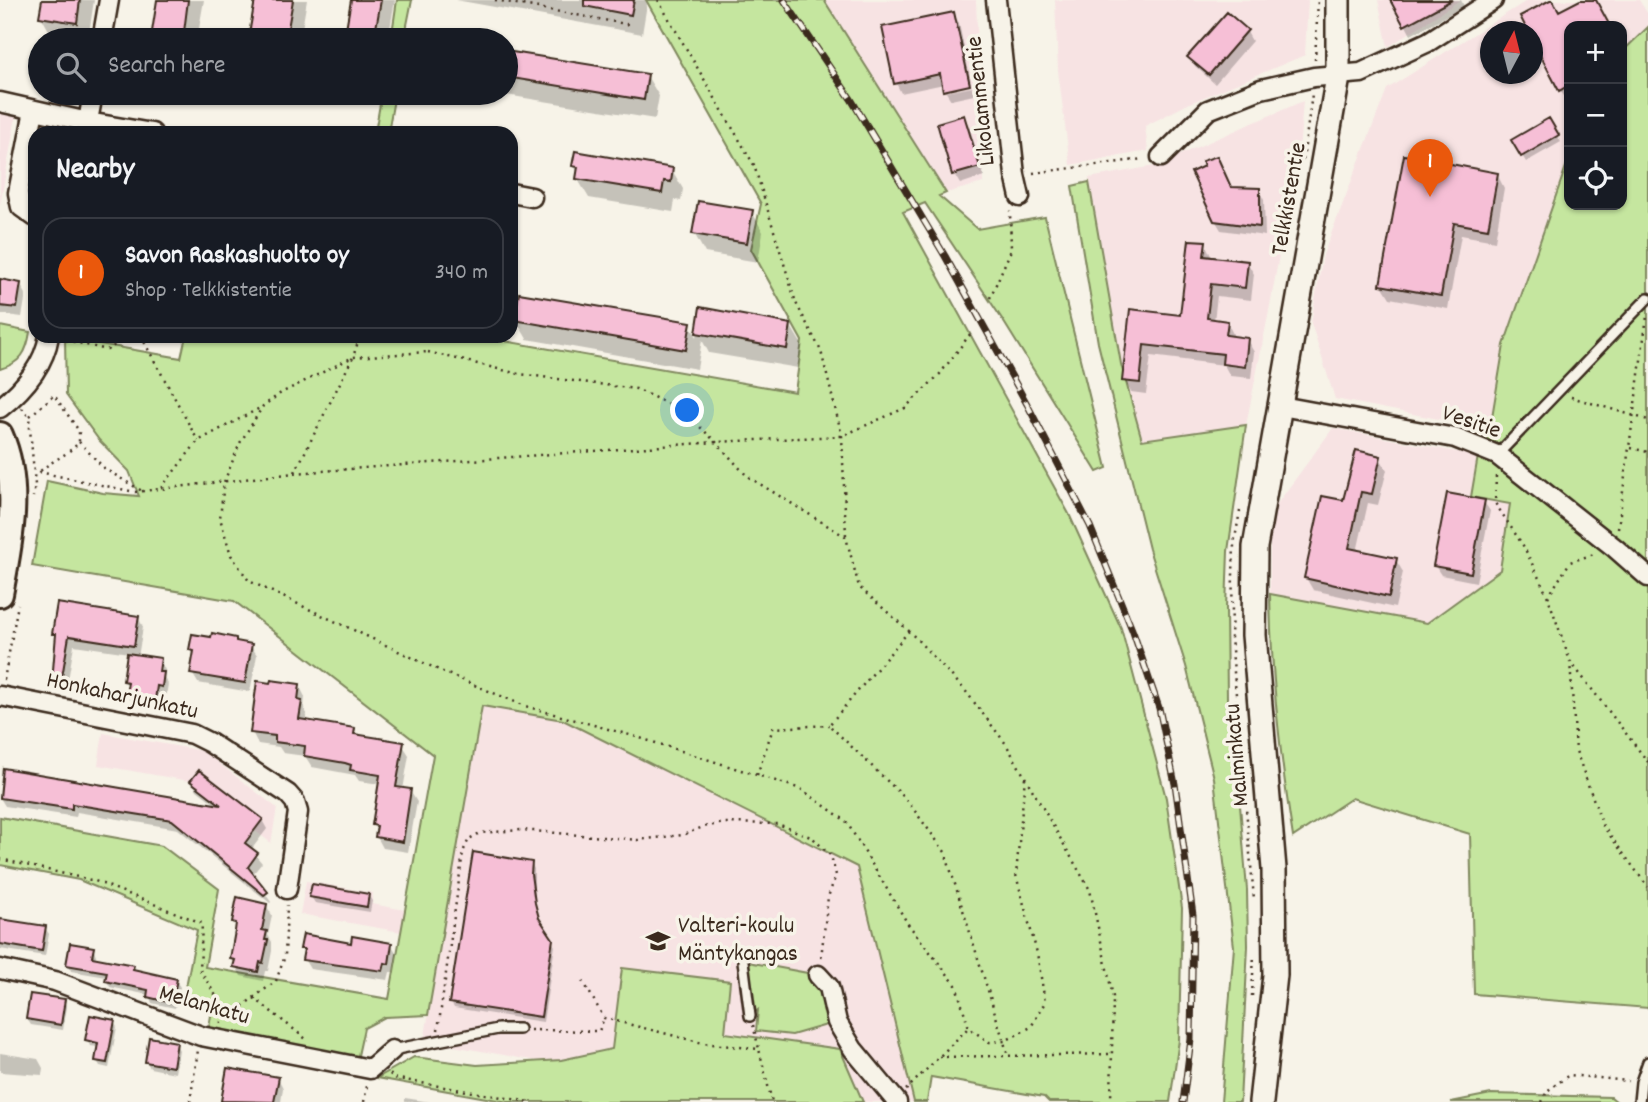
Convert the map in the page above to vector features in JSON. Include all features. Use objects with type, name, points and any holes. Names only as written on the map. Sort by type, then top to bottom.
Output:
[{"type":"main road","points":[[0,435],[9,459],[12,496],[10,540],[0,594]]},
{"type":"street","points":[[104,28],[109,0]]},
{"type":"street","name":"Likolammentie","points":[[996,0],[1015,175],[1020,197]]},
{"type":"street","name":"Telkkistentie","points":[[1281,406],[1338,77],[1338,0]]},
{"type":"street","points":[[1161,157],[1208,110],[1261,89],[1314,77],[1338,77],[1371,69],[1429,42],[1493,0]]},
{"type":"street","points":[[0,102],[81,126]]},
{"type":"street","points":[[87,126],[91,105]]},
{"type":"street","points":[[31,126],[34,110]]},
{"type":"street","points":[[28,141],[18,193],[21,207],[28,212]]},
{"type":"street","points":[[518,194],[532,197]]},
{"type":"street","points":[[0,408],[14,397],[40,366],[52,343]]},
{"type":"street","name":"Vesitie","points":[[1281,406],[1455,438],[1497,455],[1648,577]]},
{"type":"street","name":"Malminkatu","points":[[1261,1102],[1276,975],[1274,869],[1254,635],[1255,547],[1281,406]]},
{"type":"street","name":"Honkaharjunkatu","points":[[0,696],[192,734],[288,794],[295,802],[298,812],[287,889]]},
{"type":"street","name":"Melankatu","points":[[0,969],[55,981],[201,1036],[370,1069],[385,1056]]},
{"type":"street","points":[[818,975],[829,987],[837,1022],[853,1049],[896,1101]]},
{"type":"lane","points":[[1497,455],[1648,298]]},
{"type":"lane","points":[[743,961],[750,1016]]},
{"type":"lane","points":[[385,1056],[498,1029],[519,1029]]},
{"type":"lane","points":[[1639,1102],[1641,1082],[1648,1062]]},
{"type":"path","points":[[495,0],[631,25]]},
{"type":"path","points":[[658,0],[754,165],[796,303],[821,351],[842,436],[846,537],[859,587],[909,631],[972,700],[1006,744],[1090,890],[1113,998],[1111,1102]]},
{"type":"path","points":[[1015,175],[1161,157]]},
{"type":"path","points":[[1548,597],[1570,562],[1615,548],[1646,339],[1648,306]]},
{"type":"path","points":[[29,417],[54,395],[79,431],[79,442],[69,454],[49,463],[39,472],[135,492],[295,473],[716,442],[842,436],[905,408],[940,374],[971,333]]},
{"type":"path","points":[[80,343],[107,350],[118,343]]},
{"type":"path","points":[[145,343],[198,441]]},
{"type":"path","points":[[295,473],[358,343]]},
{"type":"path","points":[[160,489],[198,441],[263,406],[281,393],[353,357],[428,352],[519,374],[636,389],[682,411],[716,442],[747,476],[846,537]]},
{"type":"path","points":[[1557,393],[1648,420]]},
{"type":"path","points":[[263,406],[240,443],[224,482],[220,518],[231,555],[248,581],[443,672],[525,706],[637,737],[801,789],[846,821],[908,924],[956,985],[969,1028],[989,1042],[1005,1041],[1031,1027],[1045,1002],[1037,953],[1016,875],[1024,777]]},
{"type":"path","points":[[79,442],[104,469],[143,491]]},
{"type":"path","points":[[1630,447],[1648,452]]},
{"type":"path","points":[[1497,455],[1495,503],[1524,547],[1548,597],[1570,661],[1576,751],[1603,826],[1648,887]]},
{"type":"path","points":[[757,775],[773,728],[828,725],[909,631]]},
{"type":"path","points":[[1570,661],[1648,762]]},
{"type":"path","points":[[828,725],[906,799],[945,852],[1008,1055]]},
{"type":"path","points":[[436,1042],[463,852],[469,839],[480,833],[522,830],[638,840],[683,835],[703,827],[725,823],[778,824],[813,838],[831,856],[836,875],[828,897],[818,975]]},
{"type":"path","points":[[0,859],[94,881],[202,923],[200,970],[229,1017]]},
{"type":"path","points":[[190,1102],[201,1036],[276,981],[285,956],[287,889]]},
{"type":"path","points":[[583,981],[604,1018],[703,1044],[759,1049]]},
{"type":"path","points":[[254,998],[306,1039]]},
{"type":"path","points":[[750,1016],[772,1102]]},
{"type":"path","points":[[519,1029],[599,1031],[604,1018]]},
{"type":"path","points":[[896,1101],[969,1028]]},
{"type":"path","points":[[939,1057],[1113,1054]]},
{"type":"path","points":[[385,1056],[393,1078],[530,1102]]},
{"type":"path","points":[[1542,1102],[1548,1091],[1569,1075],[1641,1082]]},
{"type":"shaded area","points":[[824,0],[976,0],[983,183],[946,193]]},
{"type":"shaded area","points":[[1055,0],[1308,0],[1305,55],[1190,103],[1145,126],[1148,151],[1070,165],[1058,70]]},
{"type":"shaded area","points":[[1378,0],[1460,0],[1388,47]]},
{"type":"shaded area","points":[[1528,0],[1639,0],[1648,14],[1648,27],[1627,47],[1627,21],[1564,21],[1564,172],[1503,349],[1490,429],[1335,399],[1311,323],[1323,255],[1387,89],[1480,30],[1480,84],[1543,84],[1543,21],[1495,21]]},
{"type":"shaded area","points":[[1303,101],[1300,140],[1246,425],[1142,441],[1121,364],[1089,178],[1154,166]]},
{"type":"shaded area","points":[[0,108],[17,111],[0,205]]},
{"type":"shaded area","points":[[1333,428],[1478,456],[1510,504],[1500,570],[1427,623],[1270,594],[1270,536],[1277,504]]},
{"type":"shaded area","name":"Valteri-koulu Mäntykangas","points":[[482,705],[563,720],[857,867],[914,1102],[769,1102],[424,1041]]},
{"type":"shaded area","points":[[103,733],[203,751],[277,808],[271,843],[189,781],[98,765]]},
{"type":"shaded area","points":[[306,881],[373,893],[372,904],[405,910],[401,932],[300,914]]},
{"type":"green space","points":[[397,0],[412,0],[406,28],[393,28]]},
{"type":"green space","points":[[646,0],[824,0],[946,193],[939,196],[977,229],[1045,217],[1107,468],[1097,472],[1002,319],[925,203],[903,212],[1069,514],[1121,628],[1166,798],[1182,908],[1179,1040],[1170,1102],[1049,1102],[1044,1097],[931,1077],[927,1102],[914,1102],[857,867],[563,720],[482,706],[428,1015],[385,1017],[364,1028],[357,1060],[208,1034],[213,1003],[184,997],[197,930],[79,880],[0,865],[0,817],[162,846],[219,889],[205,967],[389,999],[433,755],[234,601],[32,566],[47,481],[103,493],[139,496],[129,471],[99,440],[66,395],[65,343],[94,343],[181,358],[184,343],[516,343],[795,392],[802,341],[751,249],[761,204]]},
{"type":"green space","points":[[1648,27],[1648,1008],[1474,994],[1470,834],[1352,798],[1293,837],[1277,716],[1270,594],[1427,623],[1500,570],[1510,504],[1471,497],[1478,456],[1490,429],[1504,345],[1564,172],[1564,210],[1627,210],[1627,47]]},
{"type":"green space","points":[[380,105],[393,105],[389,126],[376,126]]},
{"type":"green space","points":[[1089,182],[1121,364],[1142,440],[1246,425],[1228,551],[1226,608],[1227,699],[1237,769],[1247,890],[1248,946],[1240,1102],[1221,1102],[1234,947],[1214,778],[1186,666],[1149,549],[1098,343],[1072,186]]},
{"type":"green space","points":[[0,326],[28,332],[27,345],[22,356],[13,364],[0,369]]},
{"type":"green space","points":[[743,961],[818,975],[837,1022],[792,1035],[756,1031],[758,1010],[750,1016]]},
{"type":"green space","points":[[622,968],[730,981],[725,1033],[840,1049],[863,1102],[508,1102],[377,1078],[414,1057],[477,1065],[561,1060],[612,1049]]},
{"type":"green space","points":[[1491,1094],[1611,1097],[1617,1102],[1451,1102]]},
{"type":"building","points":[[42,0],[80,0],[77,23],[39,17]]},
{"type":"building","points":[[157,0],[188,0],[184,28],[153,28]]},
{"type":"building","points":[[255,0],[293,0],[288,28],[250,28]]},
{"type":"building","points":[[351,0],[381,0],[376,28],[346,28]]},
{"type":"building","points":[[584,0],[634,0],[631,15],[584,6]]},
{"type":"building","points":[[1390,0],[1452,0],[1404,26]]},
{"type":"building","points":[[1550,0],[1553,0],[1559,11],[1580,0],[1596,0],[1607,21],[1564,21],[1564,88],[1559,91],[1543,60],[1543,21],[1522,21],[1520,16]]},
{"type":"building","points":[[954,12],[970,85],[943,91],[940,74],[894,84],[882,27]]},
{"type":"building","points":[[1227,12],[1248,30],[1209,75],[1187,57]]},
{"type":"building","points":[[518,53],[648,74],[644,100],[518,79]]},
{"type":"building","points":[[964,115],[980,167],[952,175],[937,123]]},
{"type":"building","points":[[1549,118],[1559,135],[1521,157],[1511,140]]},
{"type":"building","points":[[575,151],[673,168],[671,182],[664,181],[662,193],[576,179],[578,167],[572,166]]},
{"type":"building","points":[[1404,155],[1498,173],[1488,229],[1454,223],[1441,296],[1380,285]]},
{"type":"building","points":[[1217,156],[1231,187],[1260,188],[1260,227],[1214,221],[1191,172],[1204,166],[1202,161]]},
{"type":"building","points":[[698,201],[753,210],[747,243],[692,234]]},
{"type":"building","points":[[1189,240],[1206,241],[1204,256],[1248,261],[1245,288],[1211,284],[1207,318],[1228,321],[1226,335],[1248,338],[1245,367],[1222,364],[1223,354],[1144,345],[1140,383],[1122,381],[1130,309],[1180,315]]},
{"type":"building","points":[[0,279],[21,283],[17,308],[0,306]]},
{"type":"building","points":[[519,293],[691,322],[686,350],[518,321]]},
{"type":"building","points":[[700,307],[791,324],[787,349],[696,333]]},
{"type":"building","points":[[1356,450],[1381,456],[1372,494],[1361,492],[1349,548],[1397,558],[1389,597],[1304,578],[1322,496],[1343,500]]},
{"type":"building","points":[[1447,493],[1485,500],[1471,573],[1433,566]]},
{"type":"building","points":[[57,603],[139,616],[134,646],[69,636],[61,683],[52,682],[56,634],[52,634]]},
{"type":"building","points":[[212,633],[252,644],[245,683],[190,674],[194,651],[189,650],[192,634],[211,637]]},
{"type":"building","points":[[127,653],[161,658],[159,672],[164,672],[162,687],[157,686],[155,700],[126,695],[128,682],[123,681]]},
{"type":"building","points":[[271,680],[300,684],[298,700],[302,701],[299,719],[355,728],[354,734],[404,742],[396,787],[411,789],[403,842],[375,837],[377,826],[372,825],[380,775],[350,770],[351,765],[345,763],[304,756],[305,746],[275,742],[275,736],[250,733],[257,681],[270,683]]},
{"type":"building","points":[[3,768],[221,805],[190,781],[199,770],[263,819],[245,843],[258,853],[248,867],[268,892],[264,895],[172,820],[72,804],[72,809],[0,798]]},
{"type":"building","points":[[473,852],[532,862],[531,874],[539,918],[553,939],[541,1017],[449,1003]]},
{"type":"building","points":[[312,884],[369,894],[367,907],[309,897]]},
{"type":"building","points":[[237,897],[267,904],[262,930],[267,931],[265,940],[268,940],[258,972],[233,967],[235,960],[230,959],[236,923],[232,922]]},
{"type":"building","points":[[0,919],[46,926],[42,951],[0,944]]},
{"type":"building","points":[[303,934],[351,943],[352,936],[392,943],[389,964],[385,963],[383,971],[302,960],[304,949],[300,949]]},
{"type":"building","points":[[70,943],[94,947],[92,957],[134,965],[133,969],[177,979],[172,1003],[147,997],[148,990],[105,981],[107,972],[66,965]]},
{"type":"building","points":[[30,994],[65,999],[61,1025],[26,1019]]},
{"type":"building","points":[[90,1015],[115,1020],[107,1063],[95,1061],[98,1043],[85,1040]]},
{"type":"building","points":[[149,1037],[177,1042],[173,1067],[145,1062]]},
{"type":"building","points":[[227,1068],[279,1077],[274,1102],[221,1101]]},
{"type":"railway","points":[[784,0],[851,99],[945,256],[1027,404],[1090,526],[1133,632],[1159,708],[1175,784],[1193,915],[1191,1039],[1183,1102]]},
{"type":"place","name":"Savon Raskashuolto oy","points":[[1430,197]]},
{"type":"place","name":"Valteri-koulu Mäntykangas","points":[[658,941]]}]
